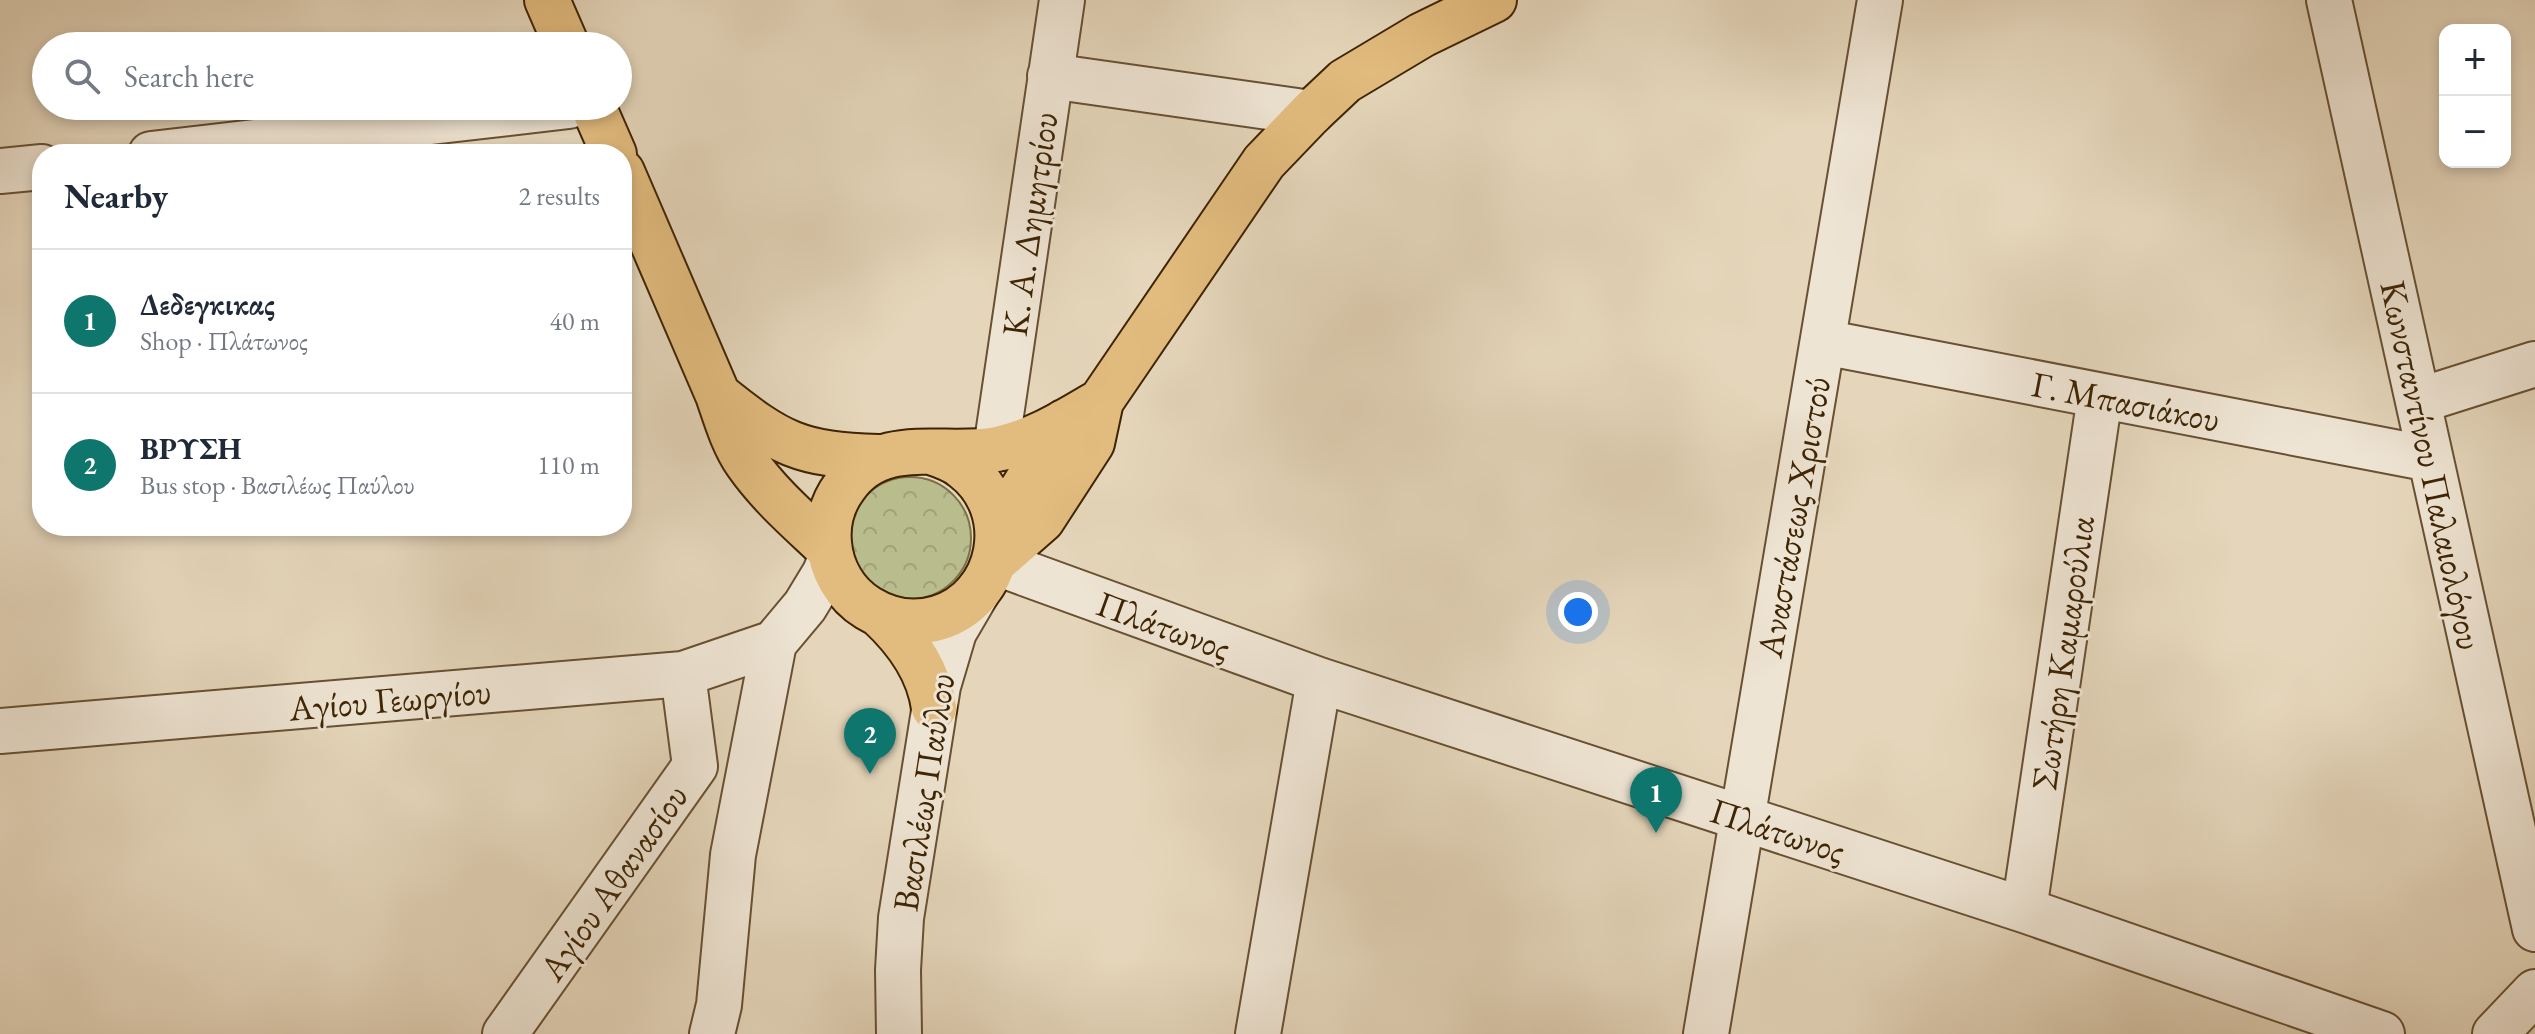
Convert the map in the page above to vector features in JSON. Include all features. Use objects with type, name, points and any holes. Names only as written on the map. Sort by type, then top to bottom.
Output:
[{"type":"main road","points":[[547,0],[561,32]]},
{"type":"main road","points":[[871,610],[913,622],[948,615],[964,605],[1083,412],[1264,162],[1345,81],[1428,18],[1494,0]]},
{"type":"main road","points":[[599,120],[610,144]]},
{"type":"main road","points":[[632,195],[718,395],[729,429],[746,461],[768,490],[830,553]]},
{"type":"main road","points":[[718,395],[752,422],[791,446],[809,452],[879,457],[914,450],[956,453],[996,449],[1041,436],[1083,412]]},
{"type":"main road","name":"Βασιλέως Παύλου","points":[[990,560],[1042,520],[1092,443],[1083,412]]},
{"type":"main road","points":[[931,452],[964,467],[987,494],[990,560]]},
{"type":"main road","points":[[879,457],[852,477],[835,503],[828,533],[830,553],[839,579],[850,594],[908,643],[932,691],[934,708]]},
{"type":"street","name":"Κ. Α. Δημητρίου","points":[[996,449],[1062,0]]},
{"type":"street","name":"Αναστάσεως Χριστού","points":[[1706,1034],[1880,0]]},
{"type":"street","name":"Κωνσταντίνου Παλαιολόγου","points":[[2329,0],[2535,929]]},
{"type":"street","points":[[1050,76],[1311,113]]},
{"type":"street","points":[[238,144],[447,120]]},
{"type":"street","points":[[0,171],[32,168]]},
{"type":"street","name":"Γ. Μπασιάκου","points":[[1823,342],[2430,459]]},
{"type":"street","points":[[2418,401],[2535,364]]},
{"type":"street","name":"Σωτήρη Καμαρούλια","points":[[2024,910],[2100,396]]},
{"type":"street","points":[[712,1034],[719,1005],[733,855],[774,643],[805,606],[825,573],[830,553]]},
{"type":"street","name":"Πλάτωνος","points":[[990,560],[1319,680],[2024,910],[2382,1034]]},
{"type":"street","name":"Βασιλέως Παύλου","points":[[899,1034],[901,918],[941,668],[963,613],[990,560]]},
{"type":"street","points":[[805,606],[845,602],[871,610]]},
{"type":"street","name":"Αγίου Γεωργίου","points":[[0,731],[683,674],[774,643]]},
{"type":"street","name":"Αγίου Αθανασίου","points":[[505,1034],[695,766],[683,674]]},
{"type":"street","points":[[1258,1034],[1319,680]]},
{"type":"street","points":[[695,766],[746,785]]},
{"type":"street","points":[[2496,1034],[2535,992]]},
{"type":"street","points":[[2496,1034],[2522,1028],[2535,1029]]},
{"type":"green space","points":[[910,477],[933,481],[953,495],[967,515],[971,538],[967,561],[953,581],[933,595],[910,599],[887,595],[867,581],[853,561],[849,538],[853,515],[867,495],[887,481]]},
{"type":"place","name":"ΒΡΥΣΗ","points":[[870,774]]},
{"type":"place","name":"Δεδεγκικας","points":[[1656,833]]}]
